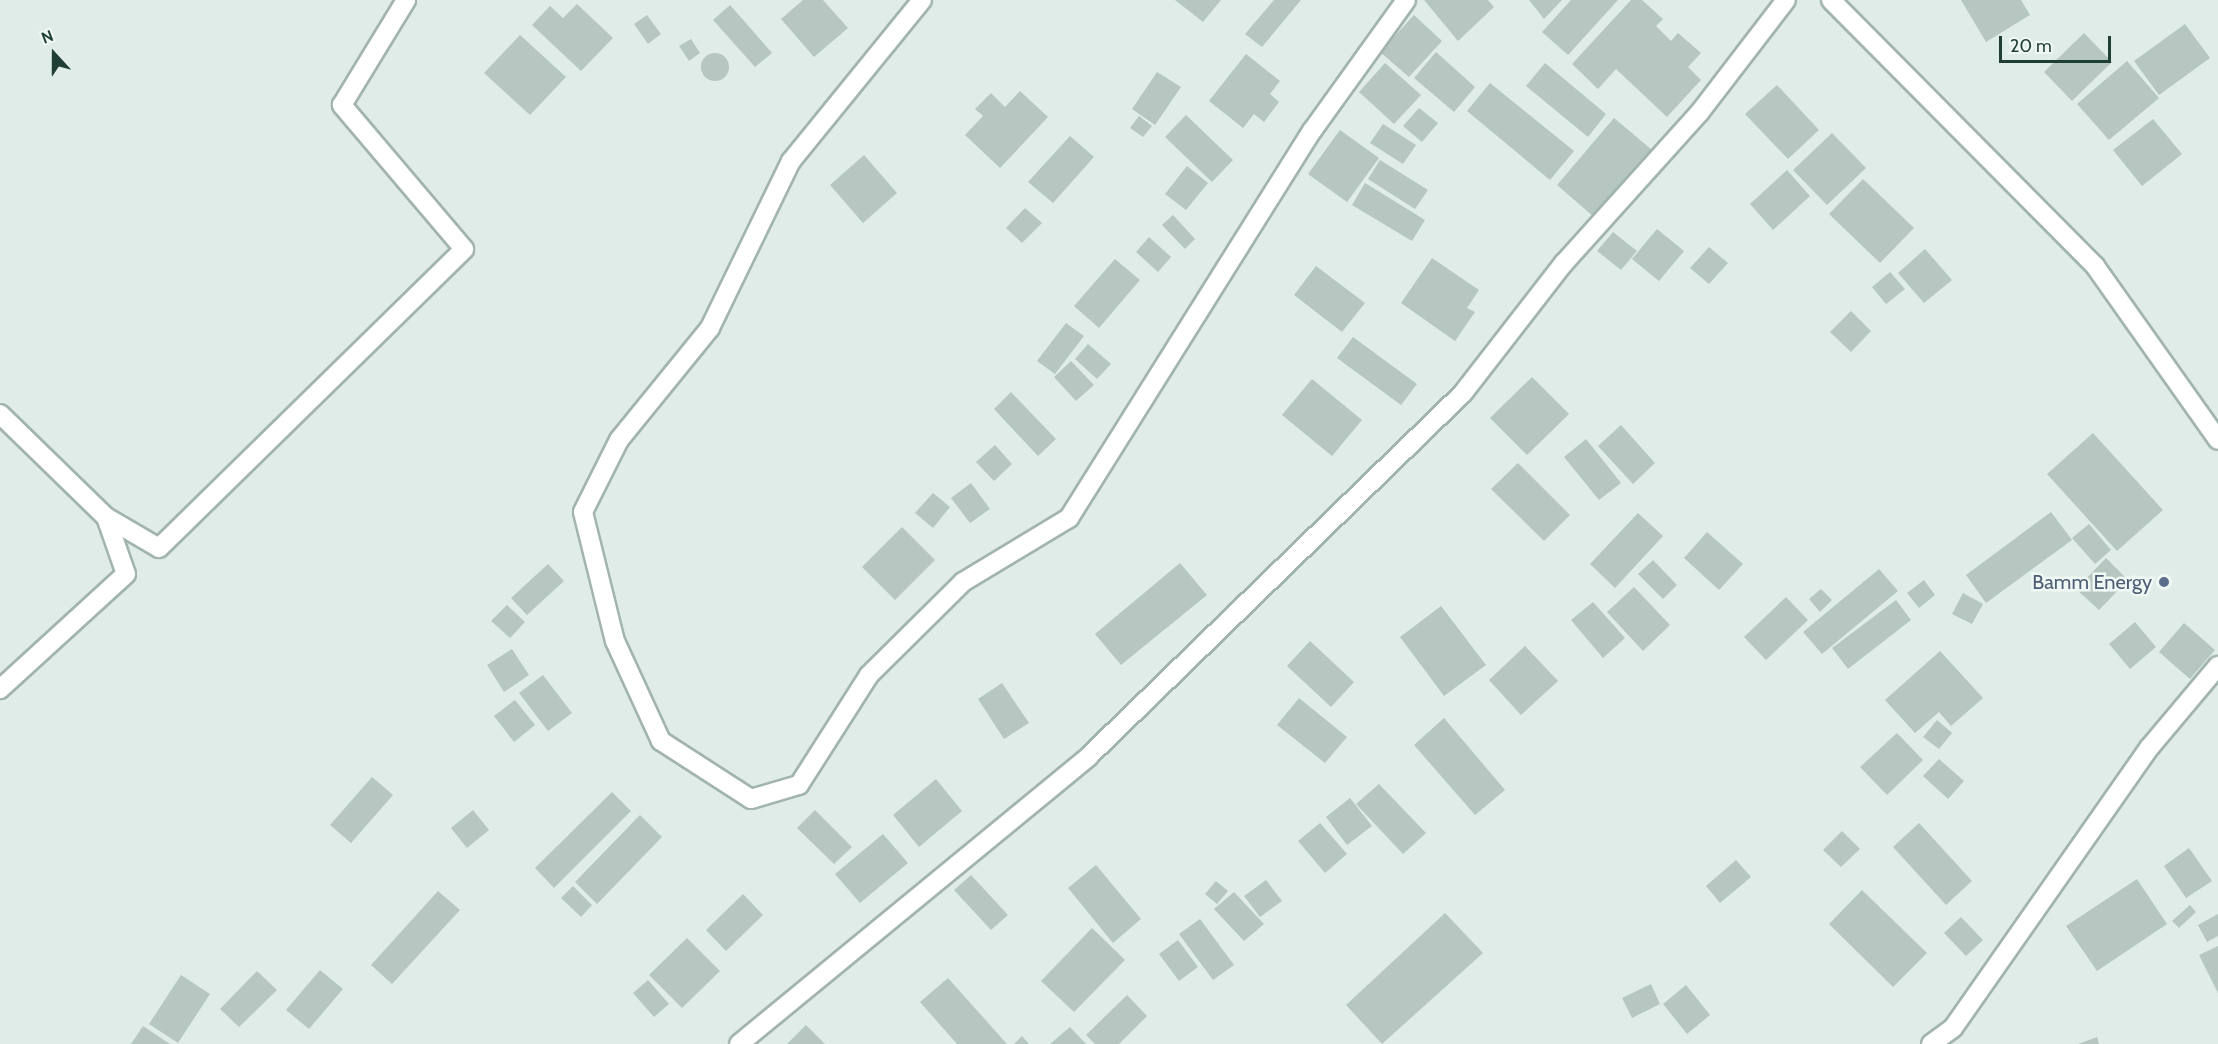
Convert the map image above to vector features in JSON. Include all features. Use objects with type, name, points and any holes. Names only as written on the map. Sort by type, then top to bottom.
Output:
[{"type":"street","points":[[0,414],[106,517],[159,548],[464,249],[342,105],[406,0]]},
{"type":"street","points":[[922,0],[791,161],[710,328],[619,440],[583,512],[615,641],[661,741],[751,799],[799,785],[869,675],[963,582],[1069,518],[1312,131],[1406,0]]},
{"type":"street","points":[[739,1044],[1089,756],[1463,393],[1564,263],[1700,112],[1786,0]]},
{"type":"street","points":[[1831,0],[2095,266],[2218,440]]},
{"type":"street","points":[[0,689],[126,574],[106,517]]},
{"type":"street","points":[[1930,1044],[1953,1028],[2150,747],[2218,666]]},
{"type":"building","points":[[803,0],[823,0],[848,28],[814,57],[781,19]]},
{"type":"building","points":[[1175,0],[1221,0],[1203,22]]},
{"type":"building","points":[[1274,0],[1301,0],[1262,47],[1245,34]]},
{"type":"building","points":[[1424,0],[1488,0],[1494,7],[1458,41]]},
{"type":"building","points":[[1529,0],[1562,0],[1544,19]]},
{"type":"building","points":[[1571,0],[1618,0],[1568,55],[1542,32]]},
{"type":"building","points":[[1631,0],[1642,0],[1663,19],[1656,26],[1671,41],[1678,33],[1701,53],[1688,67],[1701,80],[1667,117],[1616,69],[1598,89],[1572,64]]},
{"type":"building","points":[[1961,0],[2021,0],[2030,15],[1986,42]]},
{"type":"building","points":[[577,4],[613,38],[581,71],[532,25],[550,6],[563,18]]},
{"type":"building","points":[[730,5],[772,53],[755,67],[713,20]]},
{"type":"building","points":[[647,15],[661,34],[648,44],[634,24]]},
{"type":"building","points":[[1414,15],[1442,41],[1409,77],[1380,52]]},
{"type":"building","points":[[2185,24],[2210,58],[2159,95],[2134,61]]},
{"type":"building","points":[[2084,33],[2112,62],[2072,101],[2044,72]]},
{"type":"building","points":[[520,35],[566,77],[530,115],[484,73]]},
{"type":"building","points":[[691,39],[700,53],[689,61],[679,46]]},
{"type":"building","points":[[1436,52],[1475,87],[1454,112],[1414,78]]},
{"type":"building","points":[[715,53],[725,57],[729,67],[725,77],[715,81],[705,77],[701,67],[705,57]]},
{"type":"building","points":[[1246,54],[1280,81],[1270,94],[1279,102],[1264,122],[1254,114],[1243,128],[1209,101]]},
{"type":"building","points":[[2127,61],[2159,98],[2109,140],[2077,104]]},
{"type":"building","points":[[1385,63],[1421,95],[1394,124],[1359,92]]},
{"type":"building","points":[[1545,63],[1606,114],[1588,137],[1526,86]]},
{"type":"building","points":[[1157,72],[1181,87],[1155,125],[1132,109]]},
{"type":"building","points":[[1490,83],[1574,151],[1550,180],[1467,111]]},
{"type":"building","points":[[1777,85],[1819,130],[1788,159],[1745,114]]},
{"type":"building","points":[[1020,91],[1048,117],[1000,168],[965,135],[983,116],[975,109],[991,93],[1005,107]]},
{"type":"building","points":[[1419,108],[1438,123],[1422,142],[1403,126]]},
{"type":"building","points":[[1186,115],[1233,160],[1212,182],[1165,137]]},
{"type":"building","points":[[1139,116],[1152,126],[1143,137],[1130,128]]},
{"type":"building","points":[[1614,118],[1652,150],[1594,217],[1557,185]]},
{"type":"building","points":[[2153,119],[2182,154],[2142,186],[2113,150]]},
{"type":"building","points":[[1383,124],[1416,145],[1403,164],[1370,143]]},
{"type":"building","points":[[1340,130],[1379,158],[1347,202],[1308,174]]},
{"type":"building","points":[[1832,133],[1866,168],[1827,205],[1793,170]]},
{"type":"building","points":[[1070,136],[1094,157],[1053,203],[1028,182]]},
{"type":"building","points":[[864,155],[897,193],[863,223],[830,185]]},
{"type":"building","points":[[1380,160],[1428,190],[1415,209],[1368,179]]},
{"type":"building","points":[[1187,166],[1208,183],[1186,210],[1165,194]]},
{"type":"building","points":[[1787,170],[1810,196],[1773,230],[1750,204]]},
{"type":"building","points":[[1863,179],[1914,228],[1880,263],[1829,214]]},
{"type":"building","points":[[1365,183],[1425,220],[1412,241],[1352,205]]},
{"type":"building","points":[[1025,208],[1042,223],[1022,243],[1006,228]]},
{"type":"building","points":[[1173,215],[1195,239],[1185,249],[1162,225]]},
{"type":"building","points":[[1657,229],[1684,251],[1659,281],[1632,259]]},
{"type":"building","points":[[1613,232],[1637,251],[1621,270],[1597,251]]},
{"type":"building","points":[[1149,237],[1171,257],[1158,272],[1136,252]]},
{"type":"building","points":[[1709,247],[1728,263],[1709,284],[1690,268]]},
{"type":"building","points":[[1925,249],[1952,280],[1924,303],[1898,273]]},
{"type":"building","points":[[1432,258],[1479,290],[1467,308],[1475,312],[1455,341],[1401,303]]},
{"type":"building","points":[[1115,259],[1140,280],[1099,328],[1074,306]]},
{"type":"building","points":[[1316,266],[1365,303],[1342,332],[1294,295]]},
{"type":"building","points":[[1890,272],[1905,289],[1886,304],[1872,287]]},
{"type":"building","points":[[1851,311],[1871,331],[1851,352],[1830,332]]},
{"type":"building","points":[[1066,323],[1084,336],[1055,374],[1037,361]]},
{"type":"building","points":[[1353,337],[1417,384],[1401,405],[1337,358]]},
{"type":"building","points":[[1088,344],[1111,364],[1097,379],[1075,359]]},
{"type":"building","points":[[1071,361],[1094,385],[1076,401],[1054,377]]},
{"type":"building","points":[[1532,377],[1569,414],[1527,455],[1490,418]]},
{"type":"building","points":[[1312,379],[1362,420],[1332,456],[1282,415]]},
{"type":"building","points":[[1011,392],[1056,439],[1038,456],[994,409]]},
{"type":"building","points":[[1621,425],[1655,463],[1633,484],[1598,446]]},
{"type":"building","points":[[2093,433],[2163,510],[2117,551],[2047,474]]},
{"type":"building","points":[[1586,439],[1621,483],[1599,500],[1564,457]]},
{"type":"building","points":[[995,445],[1012,464],[994,481],[976,462]]},
{"type":"building","points":[[1518,463],[1570,515],[1544,541],[1491,489]]},
{"type":"building","points":[[971,483],[990,509],[970,523],[951,498]]},
{"type":"building","points":[[933,493],[950,507],[933,528],[915,513]]},
{"type":"building","points":[[2051,512],[2072,540],[1986,603],[1966,575]]},
{"type":"building","points":[[1638,513],[1663,536],[1615,588],[1590,564]]},
{"type":"building","points":[[2089,524],[2111,550],[2095,564],[2072,538]]},
{"type":"building","points":[[902,527],[935,560],[895,600],[862,567]]},
{"type":"building","points":[[1707,532],[1743,564],[1719,590],[1684,558]]},
{"type":"building","points":[[2106,558],[2128,580],[2099,610],[2076,589]]},
{"type":"building","points":[[1653,560],[1677,585],[1663,599],[1638,574]]},
{"type":"building","points":[[1180,563],[1207,595],[1121,665],[1095,634]]},
{"type":"building","points":[[548,564],[564,581],[527,615],[511,598]]},
{"type":"building","points":[[1879,569],[1898,591],[1822,654],[1803,632]]},
{"type":"building","points":[[1924,580],[1935,595],[1919,608],[1907,593]]},
{"type":"building","points":[[1634,587],[1670,625],[1643,651],[1607,612]]},
{"type":"building","points":[[1821,589],[1832,600],[1820,612],[1809,599]]},
{"type":"building","points":[[1963,593],[1983,604],[1972,624],[1952,614]]},
{"type":"building","points":[[1786,597],[1808,620],[1766,660],[1744,637]]},
{"type":"building","points":[[1896,600],[1911,620],[1848,669],[1832,648]]},
{"type":"building","points":[[1593,602],[1625,638],[1603,658],[1571,620]]},
{"type":"building","points":[[507,605],[525,622],[510,638],[491,621]]},
{"type":"building","points":[[1441,606],[1486,665],[1444,696],[1400,637]]},
{"type":"building","points":[[2135,622],[2156,647],[2130,669],[2109,644]]},
{"type":"building","points":[[2184,623],[2215,650],[2190,679],[2159,652]]},
{"type":"building","points":[[1310,641],[1354,682],[1331,707],[1287,666]]},
{"type":"building","points":[[1525,646],[1558,681],[1521,715],[1489,680]]},
{"type":"building","points":[[512,649],[529,675],[504,692],[487,665]]},
{"type":"building","points":[[1940,651],[1983,698],[1951,726],[1939,712],[1915,733],[1885,700]]},
{"type":"building","points":[[543,675],[572,713],[548,731],[519,693]]},
{"type":"building","points":[[1002,683],[1029,723],[1004,739],[978,699]]},
{"type":"building","points":[[1299,698],[1347,737],[1325,763],[1277,725]]},
{"type":"building","points":[[515,700],[535,725],[514,742],[494,716]]},
{"type":"building","points":[[1444,718],[1505,790],[1475,815],[1414,745]]},
{"type":"building","points":[[1937,720],[1952,733],[1939,749],[1923,737]]},
{"type":"building","points":[[1897,733],[1923,760],[1887,795],[1860,767]]},
{"type":"building","points":[[1939,759],[1964,781],[1948,799],[1923,776]]},
{"type":"building","points":[[372,777],[393,795],[351,843],[330,825]]},
{"type":"building","points":[[936,779],[962,811],[919,847],[893,815]]},
{"type":"building","points":[[1379,784],[1426,833],[1403,854],[1356,804]]},
{"type":"building","points":[[612,792],[631,811],[554,888],[535,868]]},
{"type":"building","points":[[1350,798],[1372,826],[1347,845],[1326,817]]},
{"type":"building","points":[[473,810],[489,830],[467,848],[451,828]]},
{"type":"building","points":[[815,810],[852,847],[834,864],[797,828]]},
{"type":"building","points":[[640,815],[662,837],[597,904],[575,882]]},
{"type":"building","points":[[1320,823],[1347,854],[1325,873],[1298,841]]},
{"type":"building","points":[[1919,823],[1972,881],[1946,905],[1893,847]]},
{"type":"building","points":[[1842,831],[1860,849],[1841,867],[1823,850]]},
{"type":"building","points":[[883,834],[908,863],[860,903],[835,874]]},
{"type":"building","points":[[2189,848],[2212,881],[2186,898],[2164,866]]},
{"type":"building","points":[[1736,860],[1751,877],[1720,903],[1706,886]]},
{"type":"building","points":[[1096,865],[1141,919],[1113,943],[1068,888]]},
{"type":"building","points":[[971,875],[1008,915],[991,930],[954,890]]},
{"type":"building","points":[[2137,879],[2167,924],[2097,971],[2066,926]]},
{"type":"building","points":[[1266,880],[1282,901],[1260,917],[1244,896]]},
{"type":"building","points":[[1216,881],[1228,891],[1217,904],[1205,894]]},
{"type":"building","points":[[573,886],[592,905],[581,917],[561,898]]},
{"type":"building","points":[[1862,890],[1927,953],[1893,987],[1829,924]]},
{"type":"building","points":[[438,891],[460,910],[392,984],[371,965]]},
{"type":"building","points":[[1234,892],[1264,924],[1244,941],[1214,909]]},
{"type":"building","points":[[743,894],[763,915],[726,951],[706,930]]},
{"type":"building","points":[[2190,905],[2196,912],[2179,928],[2172,921]]},
{"type":"building","points":[[1445,913],[1483,953],[1382,1044],[1346,1005]]},
{"type":"building","points":[[2218,914],[2218,936],[2207,942],[2198,925]]},
{"type":"building","points":[[1961,917],[1983,940],[1966,956],[1944,933]]},
{"type":"building","points":[[1200,919],[1234,965],[1213,980],[1179,934]]},
{"type":"building","points":[[1092,928],[1125,960],[1074,1012],[1041,981]]},
{"type":"building","points":[[687,938],[720,971],[682,1008],[649,975]]},
{"type":"building","points":[[1178,940],[1198,967],[1179,981],[1159,954]]},
{"type":"building","points":[[2218,946],[2218,993],[2199,955]]},
{"type":"building","points":[[320,970],[343,989],[309,1029],[286,1010]]},
{"type":"building","points":[[257,971],[277,990],[239,1027],[220,1009]]},
{"type":"building","points":[[181,975],[210,994],[178,1043],[149,1024]]},
{"type":"building","points":[[948,978],[1007,1044],[957,1044],[920,1002]]},
{"type":"building","points":[[648,980],[669,1004],[654,1017],[633,993]]},
{"type":"building","points":[[1651,984],[1660,1004],[1632,1018],[1622,998]]},
{"type":"building","points":[[1686,985],[1710,1015],[1687,1034],[1663,1004]]},
{"type":"building","points":[[1127,995],[1147,1016],[1119,1044],[1095,1044],[1086,1035]]},
{"type":"building","points":[[806,1025],[825,1044],[787,1044]]},
{"type":"building","points":[[143,1026],[170,1044],[131,1044]]},
{"type":"building","points":[[1070,1027],[1086,1044],[1050,1044]]},
{"type":"building","points":[[1022,1036],[1029,1044],[1014,1044]]},
{"type":"building","points":[[2097,1037],[2099,1044],[2078,1044]]},
{"type":"place","name":"Bamm Energy","points":[[2164,582]]}]
